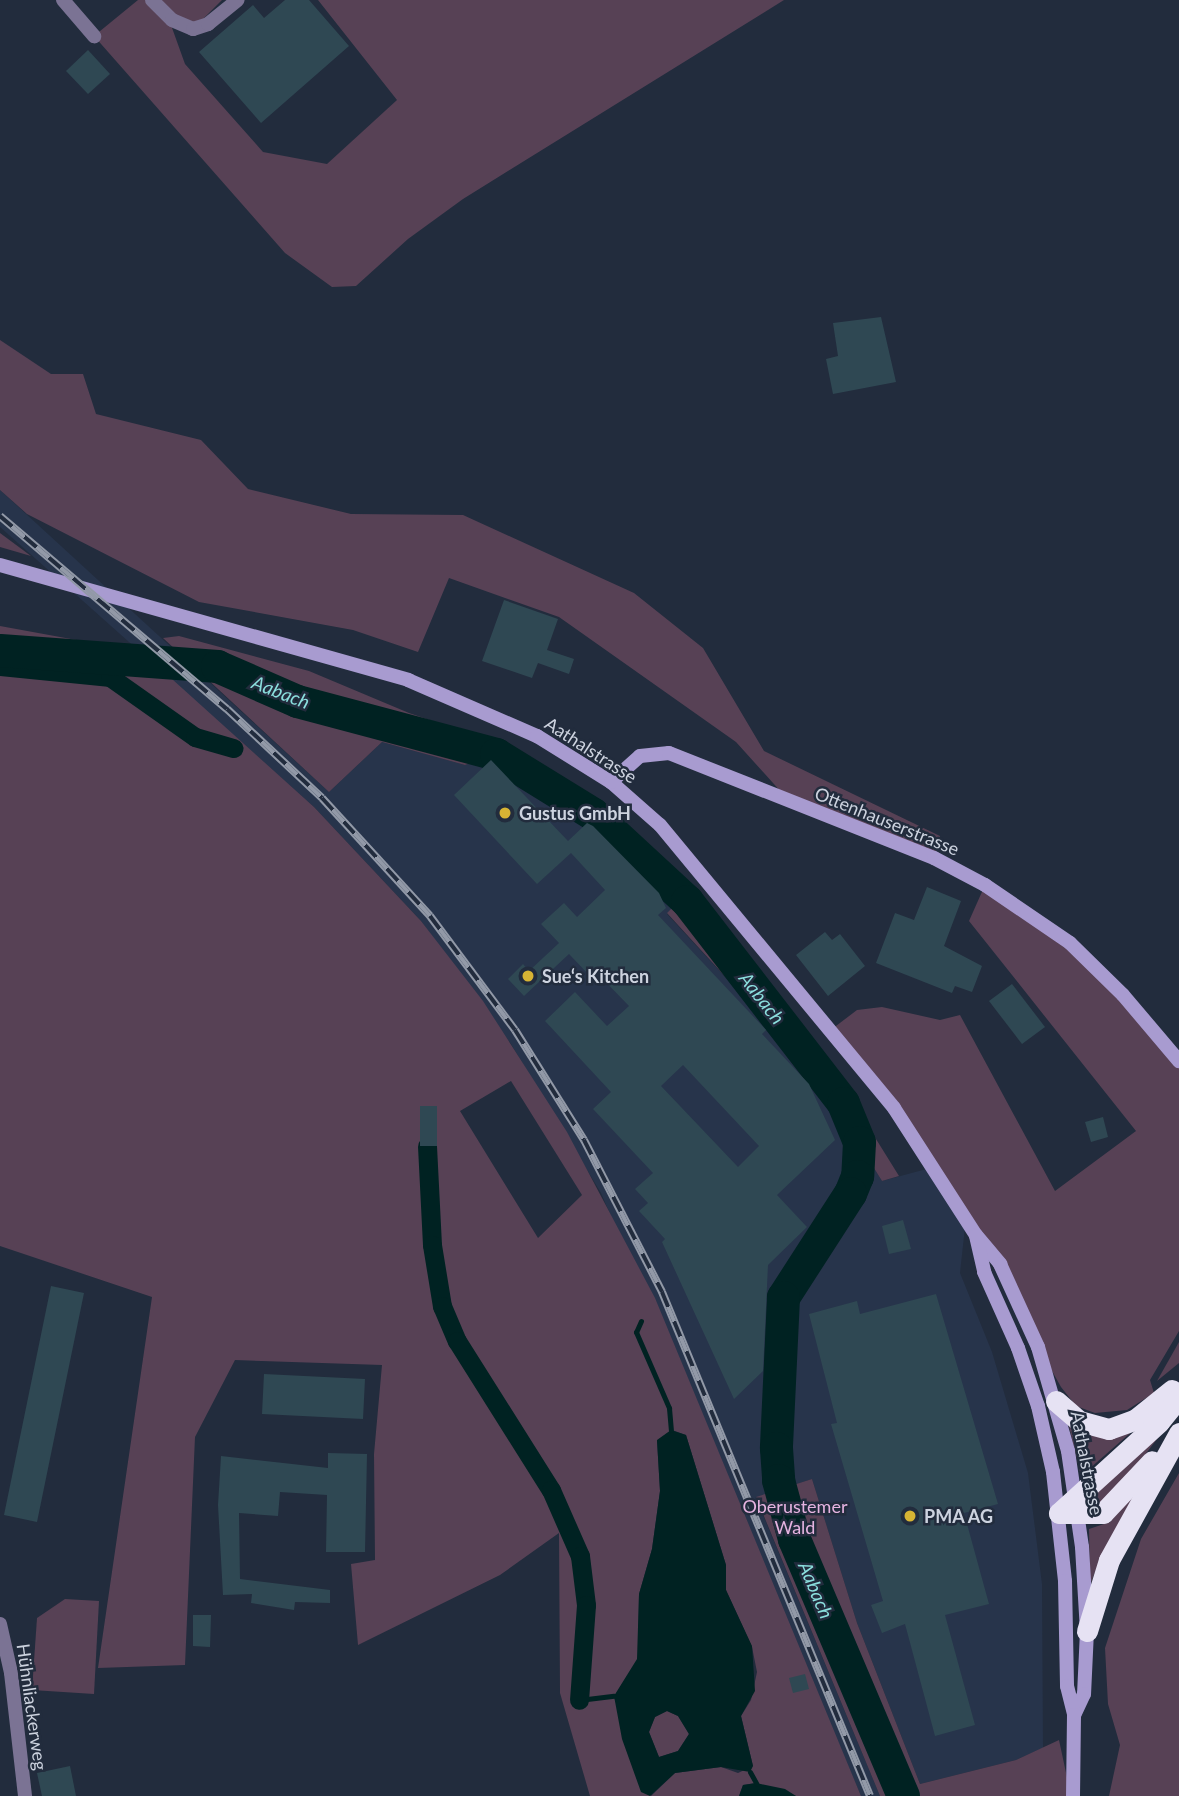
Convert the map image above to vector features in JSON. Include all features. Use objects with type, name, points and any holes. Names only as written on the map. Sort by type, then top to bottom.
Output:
[{"type":"highway","points":[[1056,1401],[1079,1421],[1109,1429],[1136,1419],[1179,1384]]},
{"type":"highway","points":[[1071,1508],[1152,1428],[1179,1397]]},
{"type":"highway","points":[[1071,1508],[1108,1510],[1179,1427]]},
{"type":"highway","points":[[1087,1632],[1109,1560],[1179,1433]]},
{"type":"main road","name":"Aathalstrasse","points":[[0,565],[408,680],[537,736],[611,782],[694,863],[894,1108],[976,1235],[1000,1264],[1038,1347],[1056,1401],[1087,1632],[1084,1693],[1073,1715]]},
{"type":"main road","name":"Ottenhauserstrasse","points":[[611,782],[640,756],[669,753],[934,858],[996,892],[1070,943],[1123,995],[1179,1061]]},
{"type":"main road","name":"Aathalstrasse","points":[[976,1235],[984,1272],[1018,1348],[1071,1508],[1067,1686],[1073,1715],[1073,1796]]},
{"type":"street","points":[[63,0],[94,36]]},
{"type":"street","points":[[152,0],[172,20],[193,29],[208,24],[238,0]]},
{"type":"street","name":"Hühnliackerweg","points":[[0,1624],[11,1673],[25,1796]]},
{"type":"shaded area","points":[[0,490],[329,792],[382,742],[465,765],[495,754],[600,824],[676,905],[667,914],[818,1078],[882,1181],[934,1167],[966,1218],[960,1273],[992,1352],[1028,1473],[1042,1584],[1043,1748],[1016,1760],[920,1784],[857,1623],[812,1479],[756,1498],[880,1796],[861,1796],[601,1193],[511,1044],[421,921],[314,807],[0,527]]},
{"type":"shaded area","points":[[671,1430],[686,1435],[726,1565],[726,1590],[752,1646],[755,1691],[741,1716],[753,1766],[750,1772],[721,1767],[675,1773],[650,1796],[641,1792],[622,1739],[614,1696],[637,1659],[639,1594],[652,1549],[660,1491],[657,1440]],"holes":[[[667,1711],[678,1716],[689,1734],[678,1751],[659,1757],[649,1732],[655,1717]]]},
{"type":"shaded area","points":[[756,1783],[785,1789],[796,1796],[739,1796],[743,1785]]},
{"type":"green space","points":[[138,0],[222,0],[193,29],[171,25],[185,64],[263,152],[327,164],[397,100],[318,0],[784,0],[463,199],[408,239],[356,286],[332,287],[285,253],[94,36]]},
{"type":"green space","points":[[0,340],[51,374],[83,374],[96,414],[201,440],[248,489],[351,514],[463,515],[634,593],[703,648],[764,751],[940,836],[934,858],[791,803],[736,742],[559,617],[449,578],[418,652],[353,630],[199,602],[27,514],[0,490]]},
{"type":"green space","points":[[0,533],[31,556],[0,547]]},
{"type":"green space","points":[[0,626],[142,652],[314,807],[421,921],[483,1001],[567,1132],[655,1298],[861,1796],[796,1796],[756,1783],[743,1785],[739,1796],[651,1796],[590,1796],[560,1693],[559,1533],[500,1575],[358,1645],[351,1564],[375,1560],[374,1454],[382,1365],[235,1360],[195,1437],[185,1665],[98,1668],[152,1297],[0,1246]],"holes":[[[511,1081],[582,1195],[538,1238],[460,1111]],[[420,1106],[437,1106],[437,1145],[421,1146]],[[672,1430],[686,1435],[726,1565],[726,1590],[752,1647],[757,1672],[751,1700],[741,1716],[753,1766],[738,1773],[721,1767],[675,1773],[651,1796],[614,1697],[638,1659],[639,1594],[652,1549],[660,1491],[657,1441]]]},
{"type":"green space","points":[[179,636],[309,671],[409,713],[506,746],[596,800],[697,897],[853,1102],[899,1176],[882,1181],[818,1078],[667,913],[676,904],[600,824],[495,754],[465,765],[382,742],[329,792],[163,638]]},
{"type":"green space","points":[[985,885],[1070,943],[1179,1061],[1179,1331],[1150,1380],[1154,1393],[1127,1410],[1095,1413],[1076,1406],[1061,1387],[966,1218],[832,1029],[857,1010],[882,1007],[940,1020],[960,1015],[1055,1191],[1136,1131],[969,921]]},
{"type":"green space","points":[[1179,1342],[1179,1363],[1157,1381]]},
{"type":"green space","points":[[1179,1410],[1122,1485],[1102,1502],[1087,1503],[1085,1499]]},
{"type":"green space","points":[[1069,1426],[1136,1428],[1081,1476]]},
{"type":"green space","points":[[1179,1473],[1179,1796],[1109,1796],[1120,1745],[1108,1704],[1105,1648],[1141,1539]]},
{"type":"green space","points":[[1147,1477],[1090,1585],[1089,1529],[1110,1522]]},
{"type":"green space","name":"Oberustemer Wald","points":[[812,1479],[857,1623],[920,1784],[1016,1760],[1059,1740],[1071,1796],[880,1796],[756,1497]]},
{"type":"green space","points":[[65,1599],[99,1601],[94,1694],[32,1690],[37,1618]]},
{"type":"green space","points":[[667,1711],[678,1716],[689,1734],[678,1751],[659,1757],[649,1732],[655,1717]]},
{"type":"building","points":[[285,0],[309,0],[349,46],[261,123],[199,52],[253,5],[264,18]]},
{"type":"building","points":[[88,50],[110,74],[88,94],[66,71]]},
{"type":"building","points":[[881,317],[896,382],[833,394],[826,359],[838,356],[833,323]]},
{"type":"building","points":[[504,600],[558,619],[547,650],[574,659],[569,674],[538,663],[532,678],[482,661]]},
{"type":"building","points":[[491,760],[568,841],[587,823],[593,826],[659,893],[666,908],[658,915],[766,1030],[762,1034],[809,1084],[835,1140],[777,1195],[807,1227],[768,1265],[763,1371],[734,1399],[662,1242],[665,1239],[639,1211],[648,1203],[635,1189],[653,1173],[593,1109],[611,1092],[545,1021],[575,992],[607,1026],[629,1006],[594,970],[589,975],[569,954],[524,996],[508,979],[523,964],[529,971],[559,943],[541,924],[564,903],[577,917],[605,890],[571,853],[537,884],[454,795]],"holes":[[[683,1065],[759,1146],[738,1167],[661,1086]]]},
{"type":"building","points":[[927,887],[961,901],[944,946],[982,966],[972,992],[955,986],[952,993],[876,963],[895,913],[914,920]]},
{"type":"building","points":[[825,932],[832,940],[840,934],[865,966],[828,996],[796,955]]},
{"type":"building","points":[[1012,984],[1045,1027],[1022,1044],[989,1001]]},
{"type":"building","points":[[420,1106],[437,1106],[437,1146],[420,1146]]},
{"type":"building","points":[[1103,1117],[1108,1137],[1091,1142],[1085,1122]]},
{"type":"building","points":[[903,1220],[911,1249],[889,1254],[882,1226]]},
{"type":"building","points":[[51,1286],[84,1293],[37,1522],[4,1515]]},
{"type":"building","name":"PMA AG","points":[[936,1294],[998,1504],[964,1513],[989,1604],[945,1615],[975,1725],[935,1736],[905,1624],[882,1633],[871,1605],[883,1601],[831,1424],[837,1423],[809,1314],[857,1301],[860,1314]]},
{"type":"building","points":[[264,1374],[365,1379],[363,1419],[262,1414]]},
{"type":"building","points":[[328,1453],[367,1454],[365,1552],[326,1552],[327,1495],[280,1492],[278,1516],[239,1513],[240,1579],[330,1590],[330,1603],[295,1602],[294,1610],[251,1603],[252,1594],[223,1595],[218,1505],[221,1456],[328,1468]]},
{"type":"building","points":[[193,1615],[211,1615],[210,1647],[193,1646]]},
{"type":"building","points":[[805,1674],[809,1689],[793,1693],[789,1678]]},
{"type":"building","points":[[70,1766],[76,1796],[42,1796],[37,1773]]},
{"type":"waterway","name":"Aabach","points":[[0,650],[217,666],[297,701],[496,754],[593,814],[687,901],[843,1103],[859,1142],[857,1176],[850,1193],[783,1297],[776,1448],[778,1480],[794,1539],[903,1796]]},
{"type":"waterway","points":[[0,666],[110,677],[195,737],[233,748]]},
{"type":"waterway","points":[[427,1146],[432,1245],[442,1306],[457,1341],[551,1490],[580,1556],[586,1605],[579,1700]]},
{"type":"waterway","points":[[788,1270],[796,1276]]},
{"type":"waterway","points":[[641,1321],[636,1332],[669,1408],[671,1430]]},
{"type":"waterway","points":[[579,1700],[614,1696]]},
{"type":"waterway","points":[[750,1772],[756,1783]]},
{"type":"railway","points":[[0,516],[227,709],[322,798],[430,916],[515,1030],[584,1140],[662,1292],[870,1796]]},
{"type":"place","name":"Gustus GmbH","points":[[505,813]]},
{"type":"place","name":"Sue‘s Kitchen","points":[[528,976]]},
{"type":"place","name":"PMA AG","points":[[910,1516]]}]
